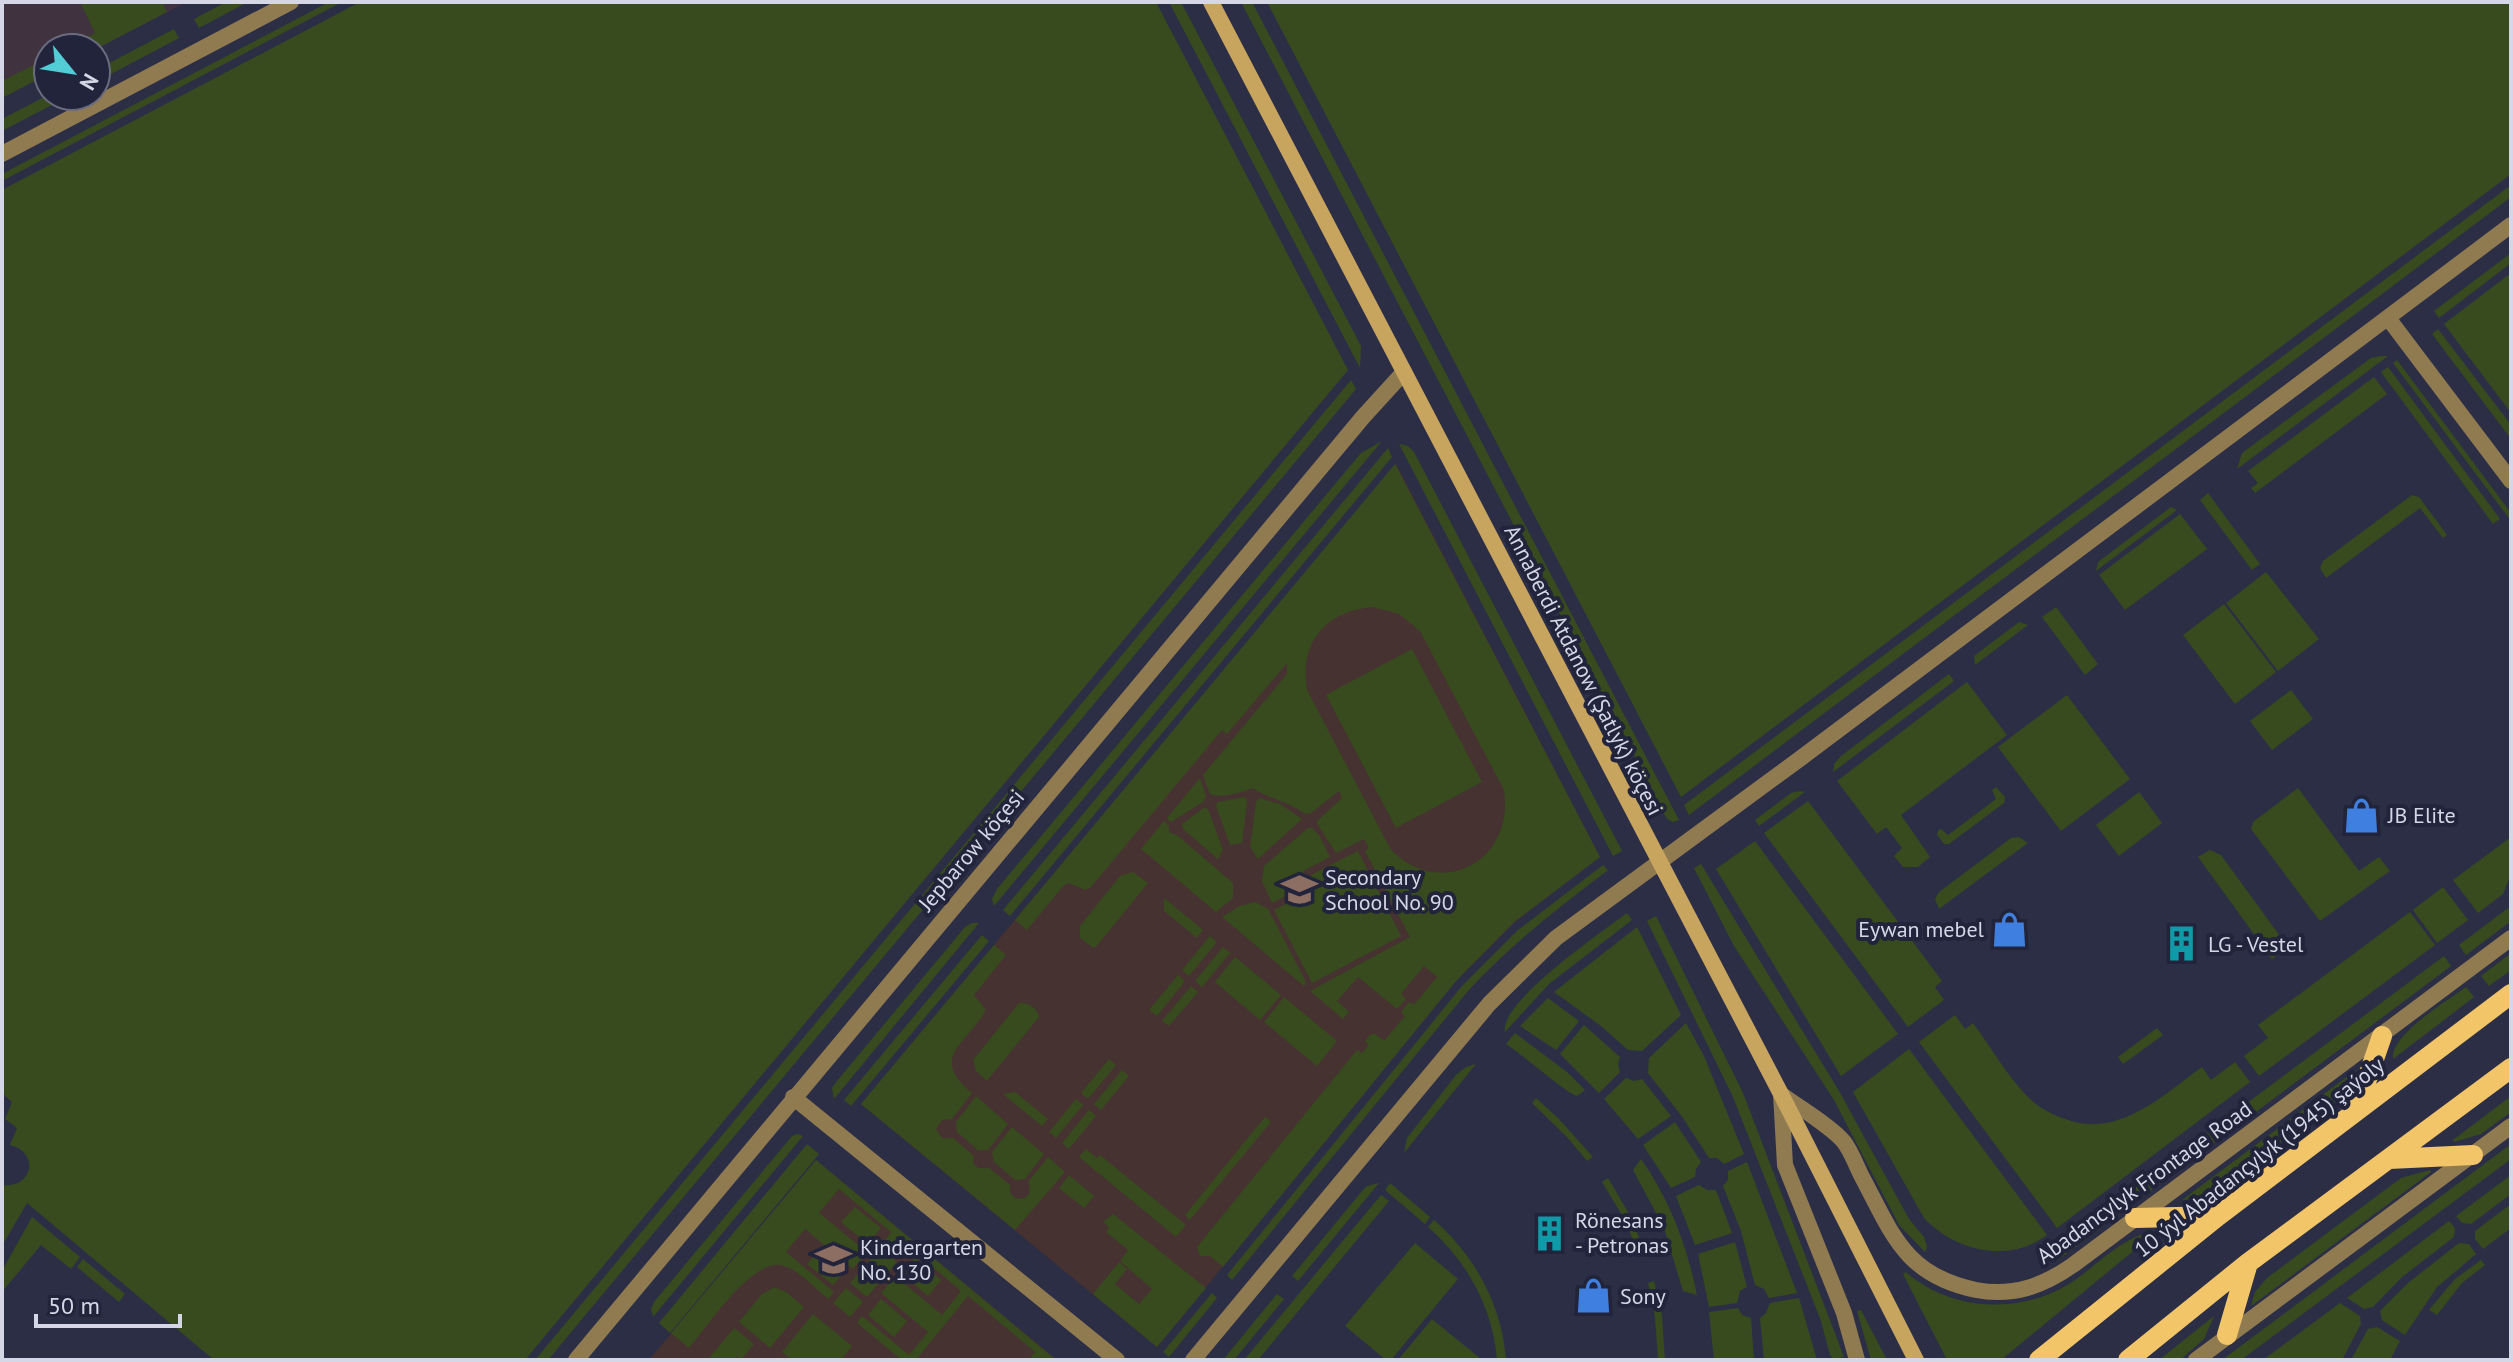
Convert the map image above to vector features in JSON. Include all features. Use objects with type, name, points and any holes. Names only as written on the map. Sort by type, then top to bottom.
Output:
[{"type":"main road","name":"10 ýyl Abadançylyk (1945) şaýoly","points":[[2039,1360],[2218,1216],[2511,994]]},
{"type":"main road","points":[[2356,1111],[2382,1036]]},
{"type":"main road","points":[[2128,1360],[2248,1263],[2511,1068]]},
{"type":"main road","points":[[2389,1159],[2473,1155]]},
{"type":"main road","points":[[2135,1218],[2218,1216]]},
{"type":"main road","points":[[2227,1335],[2248,1263]]},
{"type":"street","points":[[2,154],[291,2]]},
{"type":"street","name":"Annaberdi Atdanow (Şatlyk) köçesi","points":[[1211,2],[1781,1094],[1916,1360]]},
{"type":"street","points":[[1193,1360],[1489,1004],[1556,938],[2511,225]]},
{"type":"street","points":[[2388,318],[2511,481]]},
{"type":"street","name":"Jepbarow köçesi","points":[[576,1360],[793,1097],[1404,372]]},
{"type":"street","name":"Abadancylyk Frontage Road","points":[[1781,1094],[1844,1142],[1902,1248],[1915,1263],[1943,1281],[1986,1292],[2006,1293],[2035,1286],[2065,1271],[2511,938]]},
{"type":"street","points":[[1781,1094],[1785,1165],[1844,1313],[1857,1360]]},
{"type":"street","points":[[793,1097],[1117,1360]]},
{"type":"street","points":[[2196,1360],[2511,1126]]},
{"type":"shaded area","points":[[2,2],[187,2],[112,41],[112,32],[32,32],[32,82],[2,98]]},
{"type":"shaded area","name":"Secondary School No. 90","points":[[1396,464],[1600,857],[1515,922],[1456,981],[1157,1347],[861,1104]]},
{"type":"shaded area","name":"Kindergarten No. 130","points":[[816,1160],[1057,1360],[649,1360]]},
{"type":"green space","points":[[80,2],[162,2],[167,12],[112,41],[112,32],[95,32]]},
{"type":"green space","points":[[226,2],[248,2],[199,28],[194,19]]},
{"type":"green space","points":[[329,2],[342,2],[2,181],[2,174]]},
{"type":"green space","points":[[360,2],[1156,2],[1348,370],[525,1360],[214,1360],[27,1203],[2,1246],[2,1185],[21,1181],[29,1169],[29,1162],[20,1149],[10,1145],[17,1128],[5,1119],[12,1102],[2,1093],[2,190]]},
{"type":"green space","points":[[1169,2],[1181,2],[1361,346],[1360,368]]},
{"type":"green space","points":[[1241,2],[1252,2],[1679,820],[1673,822],[1667,819]]},
{"type":"green space","points":[[1267,2],[2511,2],[2511,174],[1681,797]]},
{"type":"green space","points":[[174,29],[179,38],[112,74],[112,62]]},
{"type":"green space","points":[[32,66],[32,82],[2,98],[2,81]]},
{"type":"green space","points":[[32,103],[32,112],[38,112],[2,131],[2,119]]},
{"type":"green space","points":[[2511,185],[2511,197],[1689,815],[1684,805]]},
{"type":"green space","points":[[2511,253],[2511,263],[2439,318],[2434,311]]},
{"type":"green space","points":[[2511,273],[2511,413],[2444,324]]},
{"type":"green space","points":[[2438,329],[2511,425],[2511,439],[2432,334]]},
{"type":"green space","points":[[2388,356],[2237,469],[2242,453],[2371,358]]},
{"type":"green space","points":[[2397,360],[2511,513],[2511,521],[2393,363]]},
{"type":"green space","points":[[2388,367],[2500,519],[2493,524],[2381,372]]},
{"type":"green space","points":[[2374,377],[2387,394],[2255,493],[2251,488],[2258,483],[2248,471]]},
{"type":"green space","points":[[1351,380],[1356,389],[548,1360],[535,1360]]},
{"type":"green space","points":[[1382,441],[994,906],[992,899],[997,889],[1361,453]]},
{"type":"green space","points":[[1399,444],[1408,446],[1414,452],[1622,851],[1613,856]]},
{"type":"green space","points":[[1388,448],[1392,457],[1010,916],[1003,910]]},
{"type":"green space","points":[[1395,464],[1600,857],[1514,922],[1456,981],[1223,1267],[1210,1256],[1200,1256],[1197,1247],[1357,1050],[1362,1053],[1369,1045],[1365,1041],[1371,1034],[1384,1041],[1405,1016],[1401,1012],[1409,1002],[1414,1005],[1437,977],[1424,966],[1401,994],[1406,999],[1397,1009],[1358,977],[1337,1001],[1349,1012],[1343,1019],[1310,991],[1410,937],[1365,851],[1369,848],[1364,839],[1336,853],[1316,822],[1342,798],[1339,791],[1311,813],[1305,814],[1253,788],[1226,795],[1210,794],[1203,775],[1287,674],[1287,663],[1227,734],[1222,730],[1091,887],[1085,890],[1069,883],[1063,886],[1027,930],[1015,920]],"holes":[[[1373,607],[1399,614],[1420,631],[1504,790],[1504,815],[1498,836],[1487,853],[1471,865],[1452,872],[1432,872],[1411,865],[1391,850],[1307,690],[1307,658],[1319,632],[1329,623],[1341,615]]]},
{"type":"green space","points":[[2208,493],[2260,564],[2252,570],[2200,500]]},
{"type":"green space","points":[[2412,495],[2419,497],[2447,535],[2443,538],[2420,508],[2326,578],[2320,568],[2323,561]]},
{"type":"green space","points":[[2171,507],[2177,510],[2096,571],[2098,562]]},
{"type":"green space","points":[[2180,514],[2207,549],[2125,610],[2099,575]]},
{"type":"green space","points":[[2266,572],[2319,639],[2278,671],[2226,603]]},
{"type":"green space","points":[[2224,604],[2276,672],[2235,704],[2183,635]]},
{"type":"green space","points":[[2056,607],[2098,664],[2085,675],[2042,617]]},
{"type":"green space","points":[[2019,622],[2028,625],[1975,665],[1974,656]]},
{"type":"green space","points":[[1412,649],[1482,782],[1396,828],[1326,695]]},
{"type":"green space","points":[[1949,674],[1954,681],[1833,772],[1834,764],[1841,756]]},
{"type":"green space","points":[[1967,682],[2007,735],[1901,815],[1930,857],[1918,867],[1903,867],[1894,856],[1902,848],[1886,827],[1877,834],[1837,781]]},
{"type":"green space","points":[[2291,690],[2313,719],[2272,750],[2250,721]]},
{"type":"green space","points":[[2067,695],[2130,779],[2061,831],[1998,747]]},
{"type":"green space","points":[[1200,778],[1206,796],[1203,802],[1171,822],[1167,818]]},
{"type":"green space","points":[[1996,787],[2005,797],[2004,803],[1949,844],[1944,844],[1937,835],[1938,830],[1948,835],[1996,799],[1992,790]]},
{"type":"green space","points":[[2298,788],[2359,871],[2379,857],[2390,871],[2320,921],[2251,829],[2253,822]]},
{"type":"green space","points":[[1805,792],[1759,826],[1755,820],[1791,793]]},
{"type":"green space","points":[[2139,792],[2162,823],[2119,856],[2096,825]]},
{"type":"green space","points":[[1245,797],[1242,843],[1230,845],[1216,806],[1218,802]]},
{"type":"green space","points":[[1259,798],[1280,804],[1302,819],[1258,859],[1250,847]]},
{"type":"green space","points":[[1808,801],[1942,981],[1935,987],[1944,1000],[1908,1027],[1764,833]]},
{"type":"green space","points":[[1205,807],[1223,850],[1218,859],[1183,829],[1182,824]]},
{"type":"green space","points":[[1164,821],[1169,826],[1169,832],[1178,836],[1233,883],[1233,898],[1216,912],[1141,849]]},
{"type":"green space","points":[[1308,828],[1319,835],[1330,857],[1303,871],[1309,884],[1272,903],[1262,881],[1264,866]]},
{"type":"green space","points":[[2019,837],[2028,843],[1939,909],[1935,899],[1939,892],[2011,838]]},
{"type":"green space","points":[[2511,837],[2511,874],[2503,894],[2478,913],[2453,880]]},
{"type":"green space","points":[[1755,841],[1898,1034],[1841,1076],[1716,869]]},
{"type":"green space","points":[[2210,850],[2221,855],[2285,943],[2282,951],[2272,959],[2198,857]]},
{"type":"green space","points":[[1358,851],[1401,936],[1312,983],[1274,910],[1317,888],[1311,875]]},
{"type":"green space","points":[[1701,864],[1839,1091],[1909,1219],[1924,1237],[1925,1252],[1899,1225],[1834,1100],[1734,946],[1694,868]]},
{"type":"green space","points":[[1603,865],[1608,870],[1518,943],[1468,991],[1232,1280],[1227,1275],[1462,986],[1518,930]]},
{"type":"green space","points":[[1133,872],[1148,883],[1096,947],[1092,947],[1080,938],[1080,926],[1120,876]]},
{"type":"green space","points":[[2443,887],[2468,920],[2437,943],[2413,910]]},
{"type":"green space","points":[[1164,898],[1203,930],[1197,938],[1164,911]]},
{"type":"green space","points":[[1255,902],[1268,909],[1306,982],[1304,986],[1222,917],[1240,906]]},
{"type":"green space","points":[[2508,908],[2511,921],[2466,955],[2459,945]]},
{"type":"green space","points":[[2410,912],[2435,945],[2259,1076],[2244,1056],[2268,1038],[2258,1025]]},
{"type":"green space","points":[[1627,913],[1632,920],[1549,984],[1505,1032],[1507,1019],[1534,986]]},
{"type":"green space","points":[[1656,916],[1743,1093],[1844,1357],[1834,1359],[1830,1355],[1821,1321],[1733,1097],[1647,921]]},
{"type":"green space","points":[[979,923],[834,1099],[832,1088],[837,1081],[965,927]]},
{"type":"green space","points":[[1637,927],[1681,1015],[1642,1051],[1628,1050],[1554,992]]},
{"type":"green space","points":[[982,935],[989,941],[851,1106],[844,1100]]},
{"type":"green space","points":[[1210,936],[1217,942],[1189,976],[1182,970]]},
{"type":"green space","points":[[994,945],[1006,955],[974,995],[986,1010],[955,1051],[952,1060],[959,1080],[972,1093],[952,1119],[942,1120],[936,1129],[942,1138],[953,1138],[974,1156],[973,1163],[978,1168],[989,1168],[1010,1185],[1010,1193],[1015,1198],[1028,1195],[1028,1182],[1048,1157],[1065,1172],[1015,1230],[861,1104]]},
{"type":"green space","points":[[1223,947],[1230,953],[1202,987],[1195,981]]},
{"type":"green space","points":[[2511,953],[2511,970],[2489,986],[2481,976]]},
{"type":"green space","points":[[2444,956],[2451,966],[2058,1260],[2054,1252],[2056,1246]]},
{"type":"green space","points":[[1235,957],[1281,995],[1260,1020],[1215,982]]},
{"type":"green space","points":[[1178,975],[1185,981],[1157,1016],[1149,1010]]},
{"type":"green space","points":[[1191,986],[1198,992],[1169,1026],[1162,1021]]},
{"type":"green space","points":[[2466,987],[2474,997],[2393,1059],[2394,1050],[2410,1029]]},
{"type":"green space","points":[[1284,997],[1337,1041],[1317,1066],[1264,1022]]},
{"type":"green space","points":[[1548,998],[1579,1021],[1556,1050],[1520,1026]]},
{"type":"green space","points":[[1019,1003],[1032,1006],[1039,1017],[987,1081],[976,1071],[973,1060]]},
{"type":"green space","points":[[1955,1015],[1965,1029],[1973,1023],[2013,1080],[2032,1101],[2055,1115],[2084,1124],[2121,1119],[2138,1111],[2202,1067],[2211,1080],[2235,1062],[2250,1082],[2057,1228],[1919,1042]]},
{"type":"green space","points":[[1686,1023],[1704,1056],[1744,1154],[1724,1164],[1717,1158],[1709,1158],[1648,1073],[1649,1058]]},
{"type":"green space","points":[[1584,1025],[1620,1057],[1620,1072],[1599,1093],[1560,1054]]},
{"type":"green space","points":[[2157,1028],[2163,1035],[2123,1064],[2118,1057]]},
{"type":"green space","points":[[1515,1033],[1567,1072],[1585,1090],[1577,1096],[1571,1093],[1506,1044]]},
{"type":"green space","points":[[1909,1049],[2047,1235],[2016,1249],[1982,1250],[1951,1239],[1924,1218],[1853,1092]]},
{"type":"green space","points":[[1109,1059],[1116,1065],[1088,1099],[1081,1093]]},
{"type":"green space","points":[[1476,1064],[1404,1153],[1407,1138],[1456,1075]]},
{"type":"green space","points":[[1122,1070],[1129,1076],[1101,1110],[1094,1104]]},
{"type":"green space","points":[[2356,1070],[2335,1102],[2211,1194],[2199,1199],[2182,1200]]},
{"type":"green space","points":[[1626,1078],[1634,1081],[1642,1079],[1671,1116],[1638,1139],[1604,1099]]},
{"type":"green space","points":[[1015,1092],[1048,1119],[1042,1126],[1003,1094]]},
{"type":"green space","points":[[976,1096],[1008,1124],[988,1150],[978,1150],[957,1132],[956,1122]]},
{"type":"green space","points":[[2511,1096],[2511,1112],[2481,1134],[2454,1142],[2453,1140]]},
{"type":"green space","points":[[1536,1098],[1593,1157],[1587,1161],[1532,1103]]},
{"type":"green space","points":[[1076,1099],[1083,1105],[1056,1138],[1049,1132]]},
{"type":"green space","points":[[1089,1110],[1096,1116],[1069,1149],[1062,1143]]},
{"type":"green space","points":[[1265,1117],[1271,1122],[1190,1220],[1185,1215]]},
{"type":"green space","points":[[1675,1122],[1701,1162],[1695,1177],[1671,1188],[1643,1145]]},
{"type":"green space","points":[[1012,1127],[1044,1154],[1025,1179],[1015,1180],[994,1162],[992,1152]]},
{"type":"green space","points":[[792,1136],[803,1136],[653,1317],[651,1309],[654,1302]]},
{"type":"green space","points":[[807,1144],[819,1154],[670,1333],[659,1323]]},
{"type":"green space","points":[[2511,1144],[2511,1159],[2241,1360],[2222,1360]]},
{"type":"green space","points":[[1086,1149],[1097,1158],[1100,1155],[1186,1225],[1176,1237],[1079,1157]]},
{"type":"green space","points":[[1641,1159],[1661,1191],[1676,1224],[1697,1295],[1683,1291],[1664,1228],[1633,1170]]},
{"type":"green space","points":[[816,1160],[1056,1360],[1029,1360],[1035,1352],[968,1296],[916,1360],[902,1360],[857,1323],[862,1316],[909,1355],[928,1332],[881,1293],[895,1276],[942,1315],[961,1291],[909,1247],[902,1255],[885,1241],[891,1232],[839,1189],[819,1213],[867,1252],[853,1269],[805,1229],[786,1252],[834,1292],[828,1299],[794,1270],[781,1265],[769,1266],[756,1273],[730,1297],[689,1348],[671,1333]]},
{"type":"green space","points":[[1747,1162],[1797,1293],[1769,1298],[1764,1289],[1755,1285],[1741,1231],[1723,1186],[1728,1180],[1728,1171]]},
{"type":"green space","points":[[2430,1170],[2251,1306],[2255,1292],[2267,1278],[2401,1178]]},
{"type":"green space","points":[[1069,1175],[1094,1196],[1084,1208],[1059,1188]]},
{"type":"green space","points":[[2511,1175],[2511,1194],[2471,1224],[2462,1223],[2456,1216]]},
{"type":"green space","points":[[1608,1178],[1631,1217],[1645,1253],[1639,1255],[1625,1220],[1602,1182]]},
{"type":"green space","points":[[1379,1183],[1298,1281],[1292,1276],[1362,1191]]},
{"type":"green space","points":[[1390,1183],[1430,1217],[1425,1224],[1385,1190]]},
{"type":"green space","points":[[1699,1185],[1707,1190],[1716,1190],[1732,1233],[1695,1245],[1676,1196]]},
{"type":"green space","points":[[1381,1195],[1389,1201],[1258,1360],[1244,1360]]},
{"type":"green space","points":[[2511,1204],[2511,1228],[2483,1249],[2475,1239],[2475,1231]]},
{"type":"green space","points":[[855,1207],[881,1228],[868,1244],[841,1222]]},
{"type":"green space","points":[[1113,1214],[1206,1288],[1157,1347],[1093,1294],[1119,1262],[1127,1269],[1115,1284],[1139,1304],[1152,1289],[1120,1261],[1128,1250],[1106,1232],[1109,1227],[1103,1222]]},
{"type":"green space","points":[[32,1217],[80,1257],[71,1269],[41,1245],[2,1292],[2,1271]]},
{"type":"green space","points":[[1434,1220],[1462,1249],[1484,1283],[1499,1320],[1506,1360],[1497,1360],[1490,1322],[1476,1287],[1455,1255],[1428,1227]]},
{"type":"green space","points":[[2449,1221],[2455,1228],[2454,1237],[2402,1277],[2373,1307],[2364,1309],[2347,1298]]},
{"type":"green space","points":[[2153,1231],[2155,1233],[2001,1360],[1947,1360],[1903,1274],[1906,1272],[1943,1295],[1964,1301],[2007,1304],[2029,1301],[2069,1284],[2129,1240]]},
{"type":"green space","points":[[1735,1242],[1747,1287],[1740,1291],[1737,1303],[1709,1307],[1698,1254]]},
{"type":"green space","points":[[1415,1243],[1458,1279],[1391,1360],[1386,1360],[1345,1326]]},
{"type":"green space","points":[[2459,1243],[2469,1244],[2476,1254],[2437,1287],[2405,1335],[2382,1320],[2380,1311],[2408,1283]]},
{"type":"green space","points":[[821,1247],[847,1269],[833,1285],[807,1264]]},
{"type":"green space","points":[[880,1248],[897,1262],[867,1297],[850,1283]]},
{"type":"green space","points":[[915,1258],[941,1280],[928,1296],[902,1274]]},
{"type":"green space","points":[[83,1259],[125,1294],[119,1302],[77,1267]]},
{"type":"green space","points":[[2481,1260],[2485,1265],[2462,1283],[2437,1315],[2429,1310],[2455,1279]]},
{"type":"green space","points":[[1654,1281],[1662,1316],[1665,1360],[1658,1360],[1655,1317],[1648,1283]]},
{"type":"green space","points":[[774,1287],[786,1292],[804,1307],[770,1348],[739,1322],[762,1294]]},
{"type":"green space","points":[[846,1288],[863,1302],[850,1317],[833,1303]]},
{"type":"green space","points":[[1212,1293],[1217,1298],[1169,1357],[1163,1352]]},
{"type":"green space","points":[[1277,1294],[1284,1299],[1234,1360],[1223,1360]]},
{"type":"green space","points":[[1799,1298],[1817,1360],[1764,1360],[1760,1318],[1770,1303]]},
{"type":"green space","points":[[881,1299],[907,1321],[894,1337],[868,1315]]},
{"type":"green space","points":[[2340,1303],[2360,1316],[2361,1324],[2342,1360],[2263,1360]]},
{"type":"green space","points":[[1738,1308],[1742,1315],[1751,1318],[1754,1360],[1714,1360],[1709,1312]]},
{"type":"green space","points":[[1861,1310],[1887,1360],[1871,1360],[1857,1311]]},
{"type":"green space","points":[[813,1314],[852,1346],[841,1360],[792,1360],[782,1352]]},
{"type":"green space","points":[[2214,1316],[2204,1339],[2180,1360],[2159,1360]]},
{"type":"green space","points":[[1432,1319],[1481,1359],[1398,1360]]},
{"type":"green space","points":[[2377,1327],[2400,1341],[2390,1360],[2351,1360],[2368,1329]]},
{"type":"green space","points":[[734,1328],[754,1344],[741,1360],[737,1356],[734,1360],[713,1360],[710,1357]]},
{"type":"place","name":"JB Elite","points":[[2362,815]]},
{"type":"place","name":"Secondary School No. 90","points":[[1299,890]]},
{"type":"place","name":"Eywan mebel","points":[[2010,929]]},
{"type":"place","name":"LG - Vestel","points":[[2182,944]]},
{"type":"place","name":"Rönesans - Petronas","points":[[1549,1233]]},
{"type":"place","name":"Kindergarten No. 130","points":[[834,1260]]},
{"type":"place","name":"Sony","points":[[1594,1296]]}]
